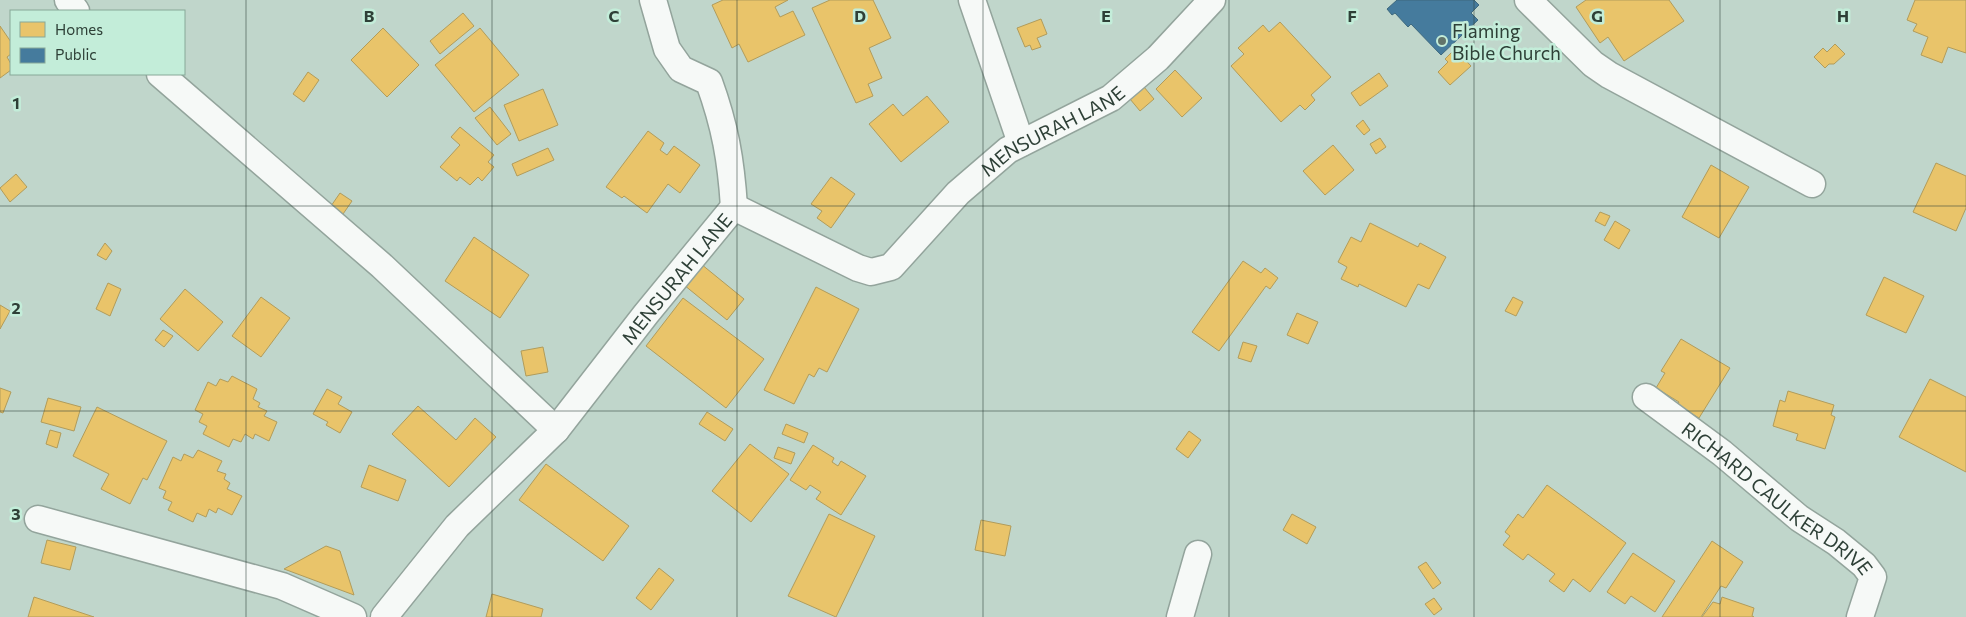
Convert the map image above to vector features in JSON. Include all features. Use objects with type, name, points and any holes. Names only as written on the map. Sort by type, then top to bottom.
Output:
[{"type":"street","points":[[653,0],[667,49],[682,69],[709,82],[724,123],[732,167],[734,207]]},
{"type":"street","points":[[972,0],[1021,143]]},
{"type":"street","name":"MENSURAH LANE","points":[[384,617],[457,526],[556,430],[646,314],[734,207],[858,268],[871,272],[891,267],[958,193],[1008,150],[1111,98],[1158,58],[1189,10],[1212,0]]},
{"type":"street","points":[[1528,0],[1593,64],[1609,75],[1812,184]]},
{"type":"street","points":[[161,75],[382,266],[556,430]]},
{"type":"street","name":"RICHARD CAULKER DRIVE","points":[[1646,397],[1722,453],[1799,518],[1836,542],[1864,565],[1873,577],[1860,617]]},
{"type":"street","points":[[38,520],[282,586],[353,617]]},
{"type":"street","points":[[1180,617],[1198,554]]},
{"type":"building: Homes","points":[[723,0],[788,0],[775,7],[780,17],[793,11],[805,35],[748,62],[739,44],[732,48],[712,5]]},
{"type":"building: Homes","points":[[830,0],[873,0],[891,38],[869,48],[882,78],[868,84],[873,96],[856,103],[812,8]]},
{"type":"building: Homes","points":[[1586,0],[1669,0],[1684,21],[1624,61],[1608,37],[1600,43],[1576,7]]},
{"type":"building: Homes","points":[[1915,0],[1966,0],[1966,53],[1948,47],[1942,63],[1921,55],[1928,37],[1913,31],[1917,24],[1907,20]]},
{"type":"building: Homes","points":[[463,13],[474,26],[440,54],[430,41]]},
{"type":"building: Homes","points":[[1041,19],[1047,34],[1037,38],[1041,47],[1032,50],[1030,45],[1025,47],[1017,28]]},
{"type":"building: Homes","points":[[1280,22],[1331,77],[1311,95],[1315,100],[1305,110],[1300,105],[1281,122],[1231,66],[1244,54],[1238,48],[1263,25],[1269,32]]},
{"type":"building: Homes","points":[[0,26],[10,41],[10,55],[7,57],[10,62],[10,71],[0,78]]},
{"type":"building: Homes","points":[[383,28],[419,65],[387,97],[351,60]]},
{"type":"building: Homes","points":[[480,28],[519,75],[474,112],[435,65]]},
{"type":"building: Homes","points":[[1835,44],[1845,54],[1834,64],[1829,64],[1825,68],[1814,57],[1823,48],[1827,52]]},
{"type":"building: Homes","points":[[1455,49],[1471,66],[1450,85],[1438,72],[1448,62],[1445,59]]},
{"type":"building: Homes","points":[[1175,70],[1202,98],[1182,117],[1156,89]]},
{"type":"building: Homes","points":[[308,72],[319,80],[304,102],[293,94]]},
{"type":"building: Homes","points":[[1379,73],[1388,86],[1360,106],[1351,93]]},
{"type":"building: Homes","points":[[1144,87],[1154,99],[1140,111],[1130,99]]},
{"type":"building: Homes","points":[[543,89],[558,125],[519,141],[504,105]]},
{"type":"building: Homes","points":[[927,96],[949,122],[901,162],[869,124],[893,104],[903,116]]},
{"type":"building: Homes","points":[[490,107],[511,134],[497,145],[475,118]]},
{"type":"building: Homes","points":[[1363,120],[1370,130],[1364,135],[1356,126]]},
{"type":"building: Homes","points":[[460,127],[494,155],[488,162],[494,167],[482,181],[478,177],[470,185],[460,177],[457,181],[440,167],[460,145],[451,137]]},
{"type":"building: Homes","points":[[648,131],[664,143],[660,150],[667,155],[674,146],[700,165],[680,193],[668,184],[647,213],[624,196],[622,198],[606,187]]},
{"type":"building: Homes","points":[[1380,138],[1386,147],[1376,154],[1370,144]]},
{"type":"building: Homes","points":[[1333,145],[1354,170],[1325,195],[1303,171]]},
{"type":"building: Homes","points":[[548,148],[554,160],[517,176],[512,164]]},
{"type":"building: Homes","points":[[1936,163],[1966,176],[1966,208],[1956,231],[1913,212]]},
{"type":"building: Homes","points":[[1711,165],[1749,187],[1719,238],[1682,217]]},
{"type":"building: Homes","points":[[16,174],[27,187],[10,202],[0,188]]},
{"type":"building: Homes","points":[[831,177],[855,194],[831,228],[817,218],[822,211],[811,204]]},
{"type":"building: Homes","points":[[340,193],[352,201],[343,214],[331,206]]},
{"type":"building: Homes","points":[[1600,212],[1610,216],[1605,226],[1595,221]]},
{"type":"building: Homes","points":[[1615,221],[1630,230],[1619,249],[1604,240]]},
{"type":"building: Homes","points":[[1370,223],[1418,247],[1420,243],[1446,257],[1429,289],[1418,284],[1406,307],[1359,284],[1358,287],[1341,279],[1347,267],[1338,262],[1351,237],[1361,242]]},
{"type":"building: Homes","points":[[474,237],[529,275],[500,318],[445,281]]},
{"type":"building: Homes","points":[[105,243],[112,251],[106,260],[97,255]]},
{"type":"building: Homes","points":[[1243,261],[1261,273],[1265,268],[1278,278],[1270,289],[1266,286],[1219,351],[1192,332]]},
{"type":"building: Homes","points":[[701,264],[744,299],[727,320],[684,285]]},
{"type":"building: Homes","points":[[1884,277],[1924,296],[1906,333],[1866,315]]},
{"type":"building: Homes","points":[[108,283],[121,289],[110,316],[96,309]]},
{"type":"building: Homes","points":[[816,287],[859,309],[827,372],[819,368],[814,377],[809,374],[794,404],[764,390]]},
{"type":"building: Homes","points":[[185,289],[223,322],[198,351],[160,319]]},
{"type":"building: Homes","points":[[261,297],[290,318],[261,357],[232,336]]},
{"type":"building: Homes","points":[[1513,297],[1523,302],[1516,316],[1505,311]]},
{"type":"building: Homes","points":[[683,298],[764,359],[726,408],[646,346]]},
{"type":"building: Homes","points":[[0,305],[10,311],[0,329]]},
{"type":"building: Homes","points":[[1297,313],[1318,322],[1308,344],[1287,335]]},
{"type":"building: Homes","points":[[163,330],[173,336],[164,347],[155,340]]},
{"type":"building: Homes","points":[[1681,339],[1730,368],[1699,418],[1677,405],[1679,402],[1656,388],[1665,373],[1661,371]]},
{"type":"building: Homes","points":[[1243,342],[1257,346],[1251,362],[1238,358]]},
{"type":"building: Homes","points":[[543,347],[548,372],[526,376],[521,351]]},
{"type":"building: Homes","points":[[232,376],[257,389],[253,399],[260,403],[258,407],[267,411],[264,416],[277,422],[269,441],[255,434],[253,439],[245,434],[241,442],[233,439],[229,447],[203,434],[207,426],[199,422],[203,414],[195,410],[208,382],[216,386],[220,379],[228,382]]},
{"type":"building: Homes","points":[[1930,379],[1966,397],[1966,472],[1899,437]]},
{"type":"building: Homes","points":[[0,388],[11,392],[3,413],[0,412]]},
{"type":"building: Homes","points":[[327,389],[342,397],[338,404],[352,412],[340,433],[326,425],[328,422],[313,414]]},
{"type":"building: Homes","points":[[1788,391],[1834,405],[1831,415],[1835,417],[1825,449],[1796,440],[1798,434],[1773,426],[1780,400],[1785,402]]},
{"type":"building: Homes","points":[[48,398],[81,407],[74,431],[41,422]]},
{"type":"building: Homes","points":[[418,406],[456,440],[475,418],[496,437],[449,487],[392,434]]},
{"type":"building: Homes","points":[[97,407],[167,441],[147,480],[143,478],[130,504],[101,489],[109,474],[73,456]]},
{"type":"building: Homes","points":[[707,412],[733,429],[725,441],[699,424]]},
{"type":"building: Homes","points":[[786,424],[808,433],[804,443],[782,434]]},
{"type":"building: Homes","points":[[50,430],[61,433],[57,448],[46,444]]},
{"type":"building: Homes","points":[[1189,431],[1201,440],[1188,458],[1176,449]]},
{"type":"building: Homes","points":[[750,444],[789,474],[751,522],[712,491]]},
{"type":"building: Homes","points":[[813,445],[834,458],[832,462],[838,466],[841,461],[866,476],[841,515],[816,499],[821,492],[810,485],[806,490],[790,480]]},
{"type":"building: Homes","points":[[778,447],[795,453],[791,464],[774,458]]},
{"type":"building: Homes","points":[[198,450],[222,461],[217,471],[226,474],[224,479],[230,483],[227,489],[242,496],[232,515],[218,508],[216,513],[209,509],[206,517],[197,513],[193,522],[168,510],[172,502],[163,498],[166,491],[159,488],[173,457],[181,461],[184,454],[193,458]]},
{"type":"building: Homes","points":[[546,464],[629,526],[603,561],[519,500]]},
{"type":"building: Homes","points":[[369,465],[406,480],[398,501],[361,487]]},
{"type":"building: Homes","points":[[1547,485],[1626,543],[1590,592],[1573,579],[1564,592],[1549,581],[1555,574],[1528,554],[1523,560],[1503,545],[1510,536],[1505,532],[1518,514],[1523,518]]},
{"type":"building: Homes","points":[[829,514],[875,536],[836,617],[788,596]]},
{"type":"building: Homes","points":[[1292,514],[1316,527],[1307,544],[1283,530]]},
{"type":"building: Homes","points":[[981,520],[1011,526],[1005,556],[975,550]]},
{"type":"building: Homes","points":[[47,540],[76,547],[70,570],[41,563]]},
{"type":"building: Homes","points":[[1712,541],[1743,562],[1726,588],[1721,586],[1701,617],[1662,617]]},
{"type":"building: Homes","points":[[326,546],[340,551],[354,595],[284,569]]},
{"type":"building: Homes","points":[[1633,553],[1675,581],[1655,612],[1631,596],[1625,604],[1607,592]]},
{"type":"building: Homes","points":[[1426,562],[1441,583],[1433,589],[1418,567]]},
{"type":"building: Homes","points":[[659,568],[674,580],[651,610],[636,598]]},
{"type":"building: Homes","points":[[492,594],[543,609],[541,617],[486,617]]},
{"type":"building: Homes","points":[[34,597],[94,617],[28,617]]},
{"type":"building: Homes","points":[[1722,597],[1754,608],[1752,616],[1754,617],[1702,617],[1713,602],[1720,604]]},
{"type":"building: Homes","points":[[1434,598],[1442,609],[1434,615],[1425,604]]},
{"type":"building: Public","name":"Flaming Bible Church","points":[[1397,0],[1474,0],[1479,5],[1471,13],[1478,20],[1441,55],[1411,24],[1408,27],[1395,13],[1392,15],[1387,9]]},
{"type":"place","name":"Flaming Bible Church","points":[[1442,41]]}]
